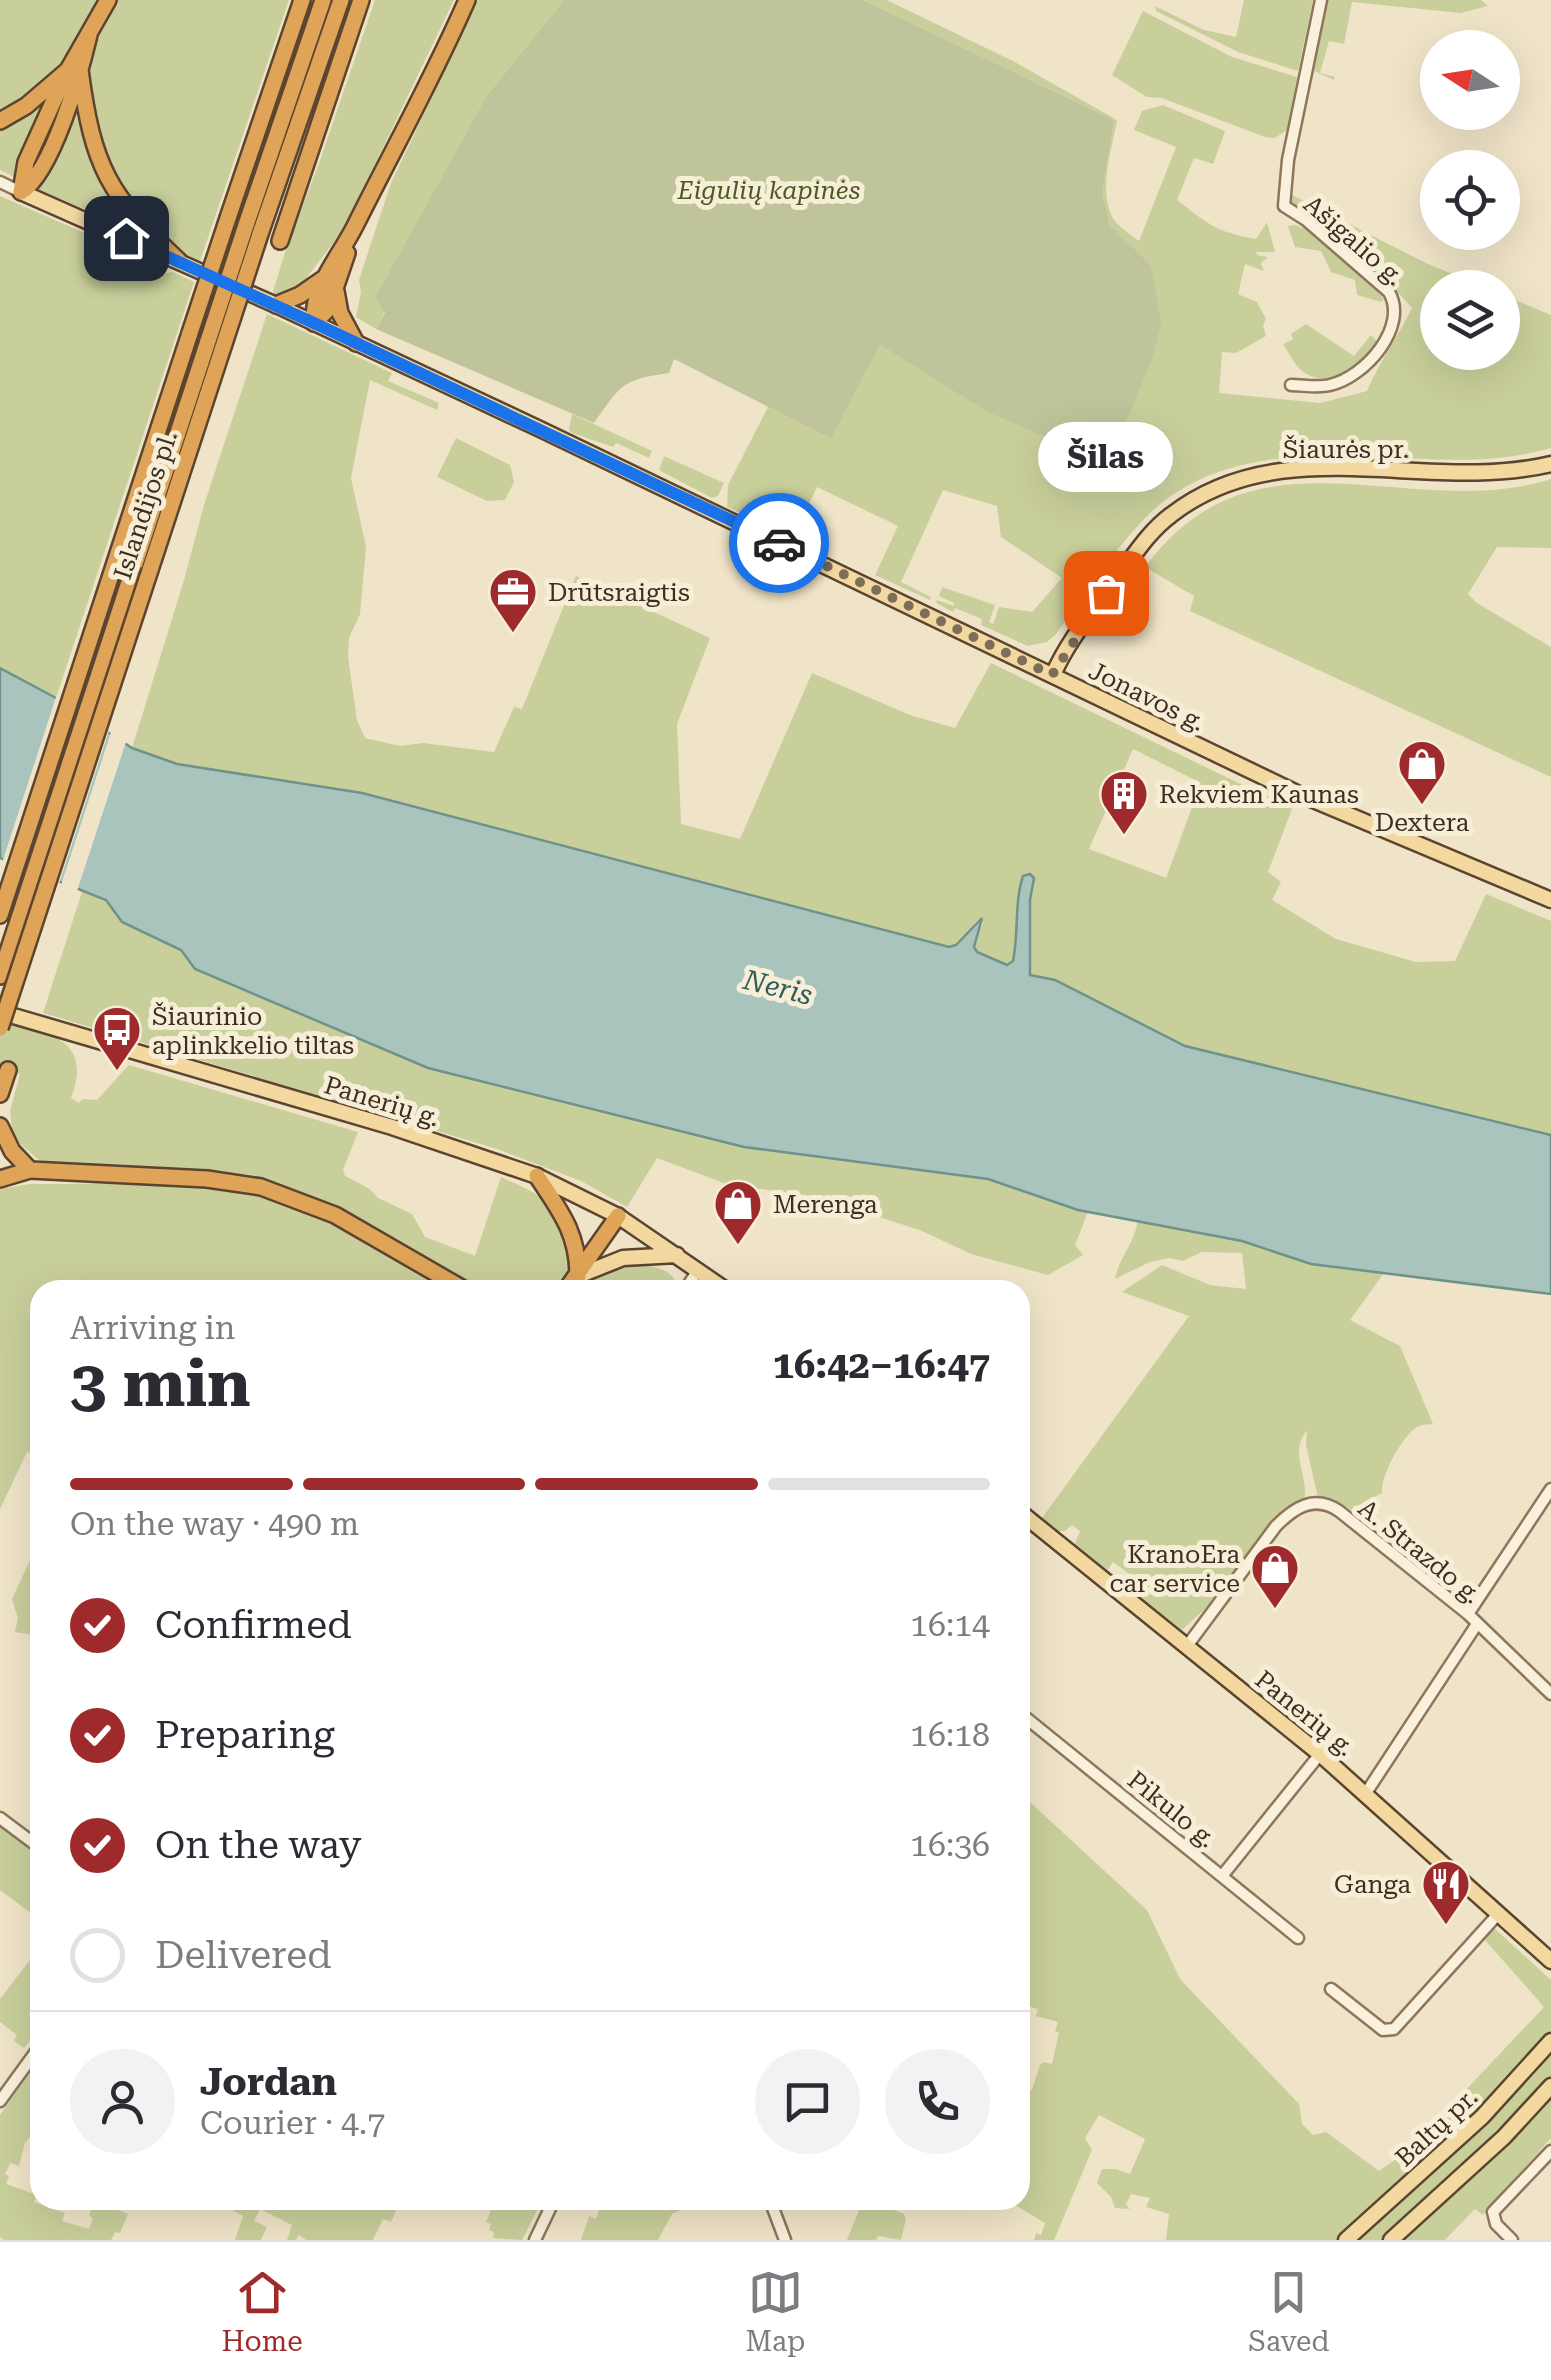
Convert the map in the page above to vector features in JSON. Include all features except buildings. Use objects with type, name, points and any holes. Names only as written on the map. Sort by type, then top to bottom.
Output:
[{"type":"highway","points":[[21,192],[43,170],[74,70],[108,0]]},
{"type":"highway","points":[[0,915],[302,0]]},
{"type":"highway","name":"Islandijos pl.","points":[[0,976],[142,568],[254,228],[323,0]]},
{"type":"highway","name":"Islandijos pl.","points":[[254,228],[340,0]]},
{"type":"highway","points":[[280,241],[361,0]]},
{"type":"highway","points":[[314,323],[313,304],[326,276],[353,230],[467,0]]},
{"type":"highway","points":[[0,121],[74,70]]},
{"type":"highway","points":[[74,70],[93,147],[119,200],[179,261]]},
{"type":"highway","points":[[314,323],[328,309],[336,291],[353,230]]},
{"type":"highway","points":[[276,305],[300,295],[326,276]]},
{"type":"highway","points":[[336,291],[340,313],[356,343]]},
{"type":"highway","name":"Islandijos pl.","points":[[0,1028],[142,568]]},
{"type":"highway","points":[[0,1094],[8,1070]]},
{"type":"highway","points":[[1,1126],[16,1157],[30,1170]]},
{"type":"highway","points":[[0,1179],[30,1170],[207,1178],[261,1187],[336,1215],[449,1280]]},
{"type":"highway","points":[[537,1176],[572,1232],[578,1276]]},
{"type":"highway","points":[[575,1280],[618,1216]]},
{"type":"main road","name":"Jonavos g.","points":[[21,192],[276,305],[1332,809],[1551,900]]},
{"type":"main road","name":"Šiaurės pr.","points":[[1052,675],[1077,633],[1150,533],[1185,505],[1225,484],[1298,468],[1356,467],[1478,475],[1551,464]]},
{"type":"main road","name":"Panerių g.","points":[[0,1012],[392,1127],[537,1176],[618,1216],[712,1280]]},
{"type":"main road","points":[[578,1276],[623,1258],[677,1255]]},
{"type":"main road","name":"Panerių g.","points":[[1030,1520],[1320,1754],[1551,1961]]},
{"type":"main road","name":"Baltų pr.","points":[[1346,2240],[1482,2117],[1551,2042]]},
{"type":"main road","points":[[1391,2240],[1504,2137],[1551,2086]]},
{"type":"street","name":"Ašigalio g.","points":[[1291,384],[1326,386],[1356,375],[1368,363],[1396,316],[1390,292],[1284,206],[1288,160],[1321,0]]},
{"type":"street","points":[[0,182],[21,192]]},
{"type":"street","points":[[691,1280],[698,1270]]},
{"type":"street","points":[[1468,1614],[1551,1489]]},
{"type":"street","name":"A. Strazdo g.","points":[[1187,1646],[1276,1526],[1290,1512],[1314,1502],[1338,1510],[1468,1614],[1551,1694]]},
{"type":"street","points":[[1366,1793],[1477,1624]]},
{"type":"street","name":"Pikulo g.","points":[[1030,1721],[1298,1938]]},
{"type":"street","points":[[1222,1876],[1320,1754]]},
{"type":"street","points":[[0,1818],[30,1840]]},
{"type":"street","points":[[1331,1989],[1383,2030],[1394,2028],[1499,1913]]},
{"type":"street","points":[[0,2102],[30,2060]]},
{"type":"street","points":[[1512,2240],[1496,2224],[1493,2212],[1551,2150]]},
{"type":"street","points":[[534,2240],[549,2210]]},
{"type":"street","points":[[774,2210],[785,2240]]},
{"type":"green space","points":[[0,0],[98,0],[54,77],[0,116]]},
{"type":"green space","points":[[117,0],[289,0],[200,261],[172,248],[138,216],[100,143],[89,93],[90,61]]},
{"type":"green space","points":[[375,0],[454,0],[344,229],[301,285],[283,296],[272,295],[287,246]]},
{"type":"green space","points":[[478,0],[564,0],[488,94],[376,329],[356,317],[359,280],[391,183]]},
{"type":"green space","name":"Eigulių kapinės","points":[[564,0],[863,0],[1114,120],[1102,192],[1110,225],[1151,265],[1161,324],[1152,360],[1125,424],[1093,444],[1053,440],[985,411],[880,345],[831,439],[674,359],[669,373],[624,386],[594,423],[376,329],[385,312],[375,298],[488,94]]},
{"type":"green space","points":[[863,0],[886,0],[897,5],[1013,61],[1117,120],[1107,170],[1109,209],[1122,229],[1139,241],[1176,147],[1134,130],[1142,111],[1163,105],[1225,131],[1213,164],[1194,158],[1177,200],[1213,226],[1242,236],[1256,239],[1267,222],[1275,252],[1256,252],[1268,257],[1261,263],[1264,271],[1245,264],[1238,294],[1257,302],[1266,319],[1266,336],[1236,353],[1222,352],[1219,393],[1320,403],[1367,391],[1412,308],[1340,240],[1292,204],[1290,194],[1443,270],[1420,270],[1420,370],[1520,370],[1520,302],[1551,315],[1551,448],[1468,460],[1288,458],[1226,470],[1170,497],[1145,518],[1056,634],[1047,642],[1028,646],[981,625],[982,619],[936,603],[937,600],[954,606],[939,596],[942,587],[995,605],[989,622],[993,624],[999,607],[1032,612],[1062,578],[1001,537],[997,506],[943,490],[901,582],[931,597],[930,600],[875,575],[898,526],[817,487],[805,512],[792,507],[785,523],[772,527],[727,507],[728,485],[768,407],[831,439],[880,345],[985,411],[1151,265],[1110,225],[1102,192],[1114,120]]},
{"type":"green space","points":[[1244,0],[1313,0],[1298,71],[1238,52],[1156,11],[1155,6],[1204,30],[1236,37]]},
{"type":"green space","points":[[1328,0],[1481,0],[1488,6],[1460,13],[1352,2],[1344,44],[1329,41],[1320,73],[1335,77],[1334,80],[1314,71]]},
{"type":"green space","points":[[1143,11],[1232,57],[1297,77],[1287,130],[1275,138],[1265,137],[1162,98],[1147,97],[1112,75]]},
{"type":"green space","points":[[77,88],[80,100],[142,234],[36,188]]},
{"type":"green space","points":[[54,93],[14,177],[0,170],[0,125]]},
{"type":"green space","points":[[0,196],[144,259],[150,263],[149,270],[158,274],[173,272],[194,282],[56,698],[0,668]]},
{"type":"green space","points":[[1295,225],[1332,247],[1384,299],[1381,302],[1357,295],[1355,280],[1331,272],[1321,251],[1295,247],[1288,226]]},
{"type":"green space","points":[[267,314],[392,373],[388,381],[439,403],[437,410],[370,380],[351,478],[366,547],[360,614],[349,638],[348,657],[357,720],[365,738],[400,746],[423,743],[494,752],[514,707],[522,709],[576,576],[710,638],[677,724],[681,824],[740,839],[812,673],[910,715],[955,728],[991,663],[1292,809],[1268,872],[1281,882],[1272,900],[1336,939],[1416,962],[1455,961],[1486,894],[1551,921],[1551,1135],[1185,1046],[1055,980],[1030,975],[1030,900],[1034,879],[1018,902],[1017,940],[1013,961],[1007,965],[977,952],[974,941],[983,923],[978,920],[956,945],[949,947],[362,793],[177,764],[132,748],[204,505]],"holes":[[[1133,749],[1201,783],[1166,878],[1089,849]]]},
{"type":"green space","points":[[1306,324],[1354,356],[1371,335],[1378,342],[1345,372],[1324,379],[1313,377],[1299,368],[1283,344]]},
{"type":"green space","points":[[572,414],[652,451],[649,458],[616,443],[613,447],[572,433]]},
{"type":"green space","points":[[456,438],[510,465],[514,482],[505,500],[487,501],[437,477]]},
{"type":"green space","points":[[664,456],[724,483],[718,496],[712,498],[659,470]]},
{"type":"green space","points":[[1551,479],[1551,548],[1497,547],[1468,594],[1551,647],[1551,777],[1190,611],[1194,596],[1145,567],[1189,522],[1235,496],[1285,485],[1498,490]]},
{"type":"green space","points":[[82,892],[106,900],[123,922],[181,950],[195,969],[428,1068],[744,1147],[988,1179],[1088,1212],[1075,1245],[1083,1255],[1048,1275],[971,1254],[922,1231],[822,1198],[726,1184],[657,1158],[627,1207],[581,1181],[497,1149],[43,1013]]},
{"type":"green space","points":[[0,1020],[49,1034],[71,1050],[76,1077],[71,1098],[79,1103],[83,1099],[97,1100],[129,1065],[358,1132],[343,1170],[345,1176],[412,1214],[425,1237],[475,1256],[501,1177],[537,1195],[557,1215],[569,1240],[569,1267],[563,1280],[459,1280],[332,1204],[265,1180],[190,1170],[45,1165],[19,1143],[12,1129],[10,1111],[20,1074],[2,1068],[0,1071]]},
{"type":"green space","points":[[30,1184],[119,1184],[181,1185],[241,1192],[292,1206],[338,1226],[430,1280],[30,1280],[30,1453],[27,1452],[0,1509],[0,1189]]},
{"type":"green space","points":[[1138,1221],[1242,1241],[1311,1264],[1384,1273],[1350,1320],[1400,1346],[1433,1424],[1417,1427],[1405,1439],[1388,1467],[1382,1493],[1365,1502],[1358,1513],[1318,1498],[1306,1445],[1307,1430],[1299,1447],[1305,1497],[1278,1515],[1206,1608],[1182,1630],[1130,1589],[1136,1579],[1113,1562],[1107,1571],[1074,1546],[1080,1531],[1072,1525],[1058,1531],[1042,1518],[1189,1316],[1122,1292],[1162,1265],[1210,1285],[1246,1289],[1242,1253],[1202,1252],[1183,1261],[1170,1258],[1150,1262],[1115,1279]]},
{"type":"green space","points":[[623,1264],[649,1266],[665,1271],[674,1280],[592,1280],[605,1269]]},
{"type":"green space","points":[[30,1560],[30,1634],[15,1632],[18,1618],[12,1599]]},
{"type":"green space","points":[[1030,1802],[1147,1910],[1180,1979],[1299,2104],[1302,2124],[1313,2135],[1326,2132],[1379,2171],[1409,2150],[1544,2007],[1484,1939],[1493,1927],[1551,1980],[1551,2031],[1482,2108],[1337,2240],[1166,2240],[1169,2214],[1146,2207],[1150,2198],[1131,2194],[1126,2204],[1130,2209],[1115,2208],[1111,2197],[1097,2183],[1102,2169],[1130,2174],[1145,2139],[1099,2115],[1085,2138],[1092,2150],[1054,2240],[1034,2240],[1036,2233],[1041,2235],[1045,2223],[1024,2210],[1030,2210],[1030,2090],[1040,2065],[1052,2064],[1059,2033],[1055,2031],[1058,2022],[1036,2016],[1038,2009],[1030,2007]]},
{"type":"green space","points":[[0,1824],[30,1846],[30,1912],[0,1890]]},
{"type":"green space","points":[[30,1960],[30,2041],[24,2048],[14,2041],[17,2035],[0,2022],[0,1999]]},
{"type":"green space","points":[[1551,2052],[1551,2076],[1492,2140],[1381,2240],[1354,2240]]},
{"type":"green space","points":[[30,2072],[30,2137],[19,2166],[10,2163],[6,2184],[30,2193],[30,2210],[57,2210],[65,2213],[62,2221],[89,2229],[91,2210],[119,2210],[128,2214],[120,2233],[115,2232],[111,2240],[0,2237],[0,2115]]},
{"type":"green space","points":[[1551,2097],[1551,2138],[1483,2215],[1475,2209],[1445,2240],[1402,2240],[1519,2131]]},
{"type":"green space","points":[[232,2210],[260,2210],[254,2221],[267,2227],[261,2240],[235,2240],[243,2216]]},
{"type":"green space","points":[[262,2210],[396,2210],[391,2222],[383,2219],[373,2240],[306,2240],[299,2235],[296,2240],[287,2240],[292,2225]]},
{"type":"green space","points":[[491,2210],[537,2210],[522,2240],[493,2238],[491,2224],[486,2222]]},
{"type":"green space","points":[[599,2210],[681,2210],[672,2214],[658,2240],[581,2240],[589,2216],[596,2219]]},
{"type":"green space","points":[[859,2210],[895,2210],[904,2214],[901,2240],[878,2236],[876,2240],[847,2240]]},
{"type":"water","name":"Neris","points":[[0,668],[56,698],[132,748],[177,764],[362,793],[949,947],[956,945],[982,918],[974,947],[1007,965],[1013,961],[1015,950],[1020,886],[1023,876],[1030,874],[1034,878],[1030,900],[1030,975],[1055,980],[1185,1046],[1551,1135],[1551,1294],[1311,1264],[1242,1241],[1078,1210],[988,1179],[744,1147],[428,1068],[195,969],[181,950],[122,922],[106,900],[0,858]]},
{"type":"pier","points":[[57,694],[75,705],[21,871],[2,863]]},
{"type":"pier","points":[[77,706],[110,728],[58,887],[22,872]]},
{"type":"pier","points":[[112,729],[127,739],[76,894],[60,888]]},
{"type":"way so far","points":[[779,543],[1052,675],[1106,593]]},
{"type":"place","name":"Šilas","points":[[1106,593]]},
{"type":"place","name":"Drūtsraigtis","points":[[513,634]]},
{"type":"place","name":"Dextera","points":[[1422,806]]},
{"type":"place","name":"Rekviem Kaunas","points":[[1124,836]]},
{"type":"place","name":"Šiaurinio aplinkkelio tiltas","points":[[117,1072]]},
{"type":"place","name":"Merenga","points":[[738,1246]]},
{"type":"place","name":"KranoEra car service","points":[[1275,1610]]},
{"type":"place","name":"Ganga","points":[[1446,1926]]},
{"type":"route","points":[[126,238],[779,543]]}]
